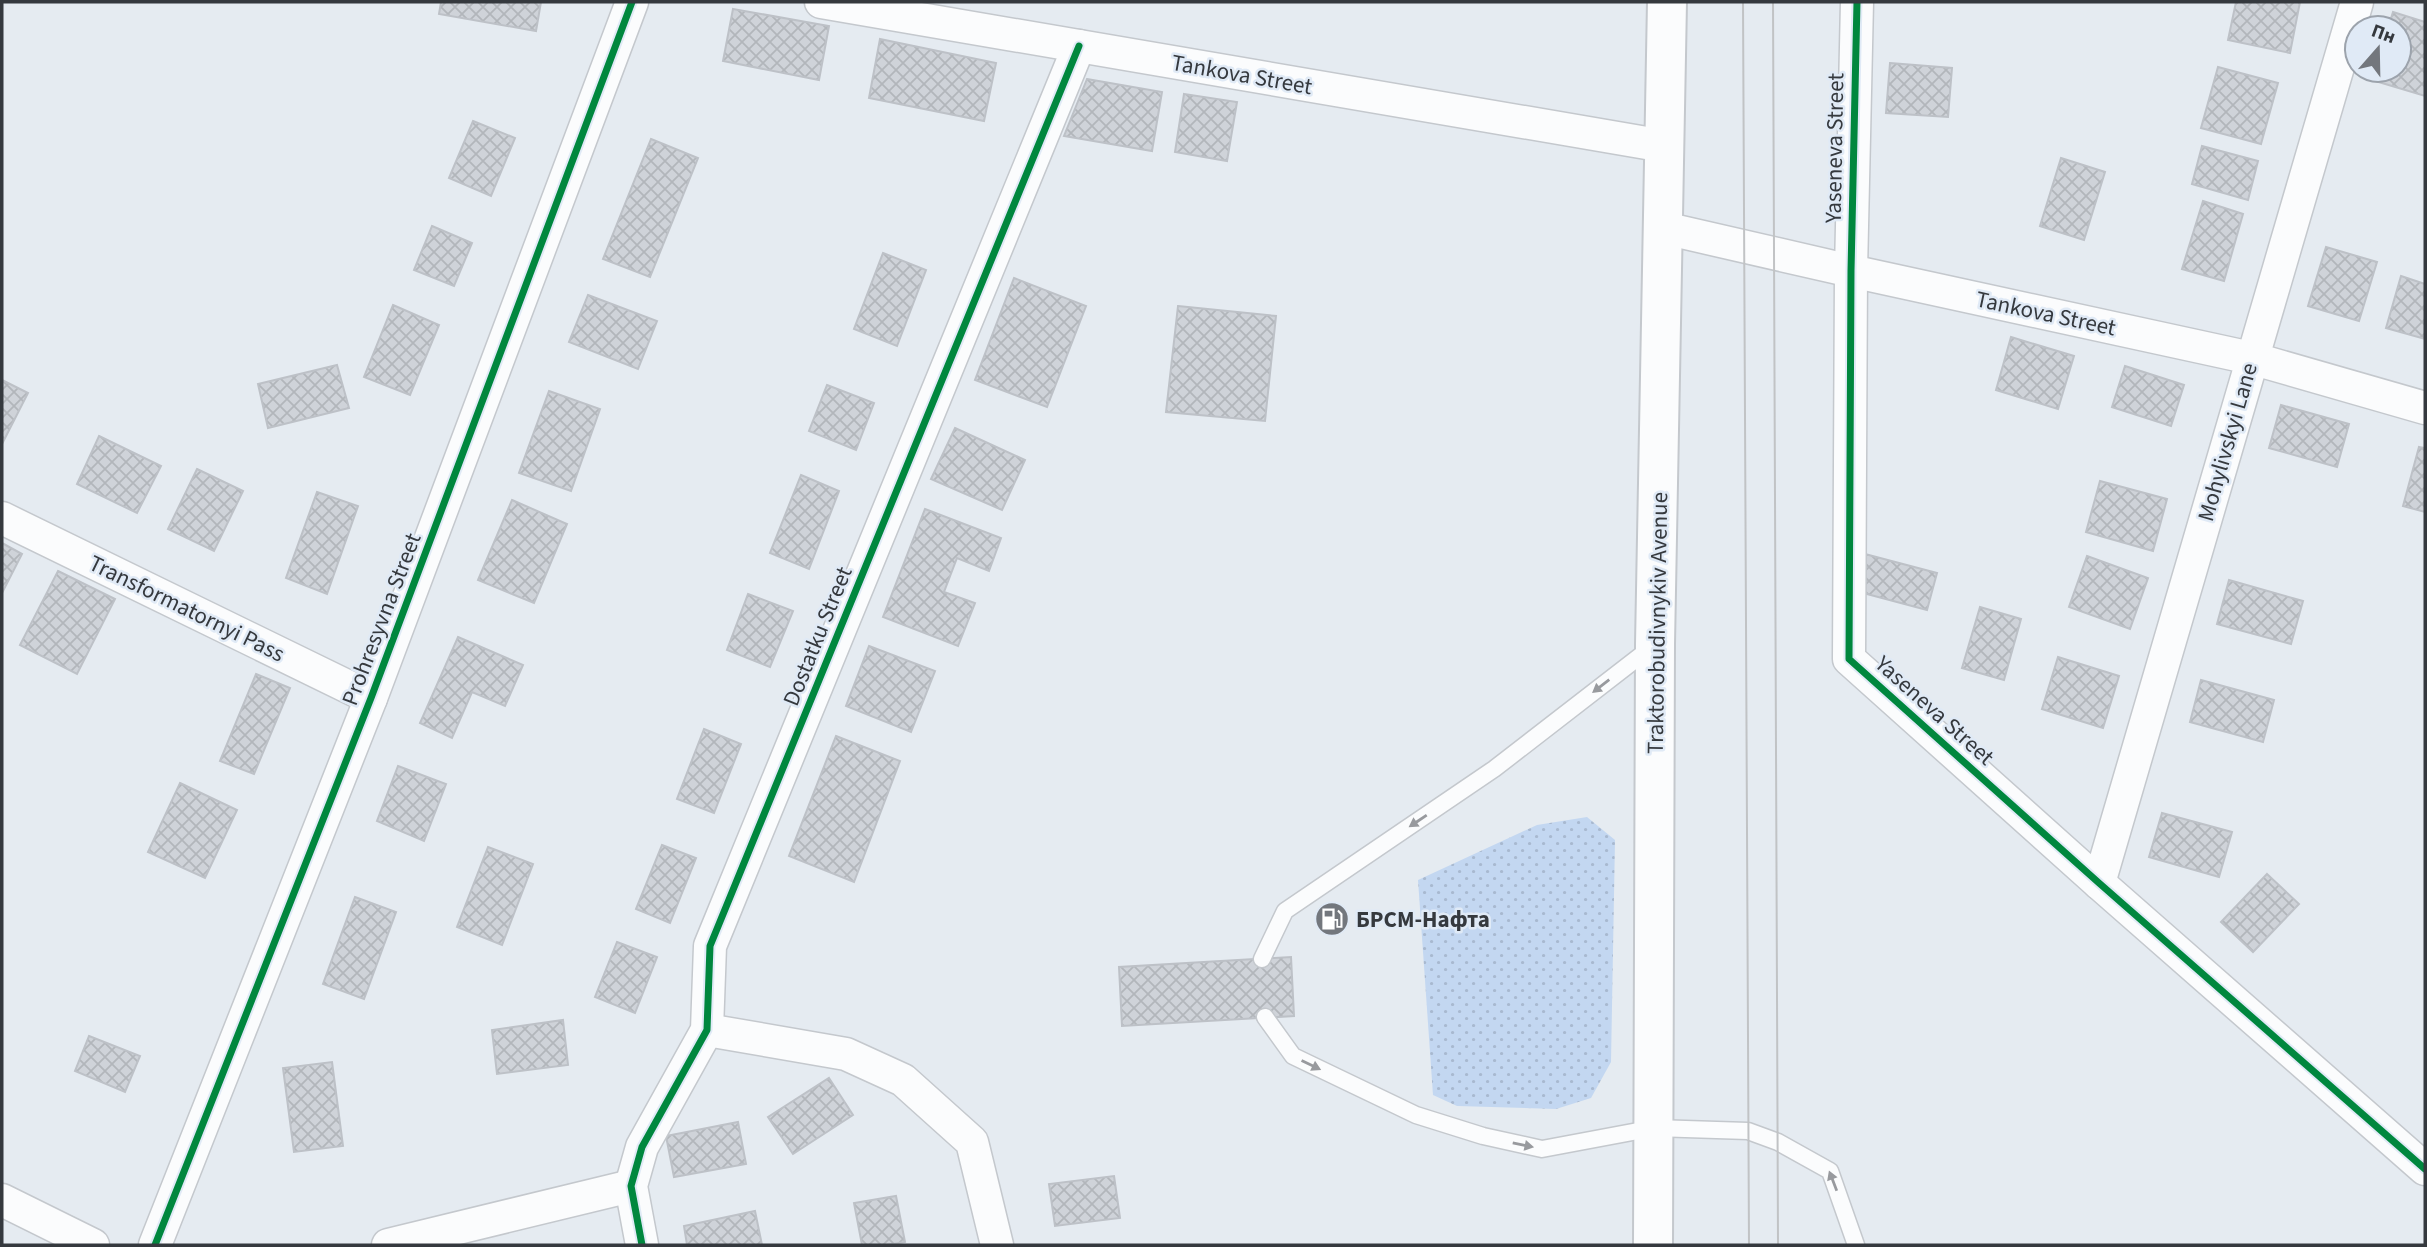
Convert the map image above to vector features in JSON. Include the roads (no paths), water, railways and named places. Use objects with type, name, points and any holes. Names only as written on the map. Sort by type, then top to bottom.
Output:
[{"type":"main road","name":"Traktorobudivnykiv Avenue","points":[[1653,1245],[1655,645],[1667,2]]},
{"type":"street","name":"Prohresyvna Street","points":[[155,1245],[372,698],[632,2]]},
{"type":"street","name":"Tankova Street","points":[[821,2],[1664,146]]},
{"type":"street","name":"Yaseneva Street","points":[[1857,2],[1850,271],[1849,659],[2425,1169]]},
{"type":"street","name":"Mohylivskyi Lane","points":[[2099,883],[2357,2]]},
{"type":"street","name":"Dostatku Street","points":[[642,1245],[631,1185],[642,1147],[707,1030],[710,946],[1079,46]]},
{"type":"street","name":"Tankova Street","points":[[1664,228],[2251,358],[2425,408]]},
{"type":"street","name":"Transformatornyi Pass","points":[[2,518],[372,698]]},
{"type":"street","points":[[707,1030],[846,1054],[903,1080],[972,1142],[997,1245]]},
{"type":"street","points":[[388,1245],[631,1185]]},
{"type":"street","points":[[2,1200],[93,1245]]},
{"type":"lane","points":[[1262,959],[1286,911],[1494,769],[1655,645]]},
{"type":"lane","points":[[1265,1017],[1293,1056],[1416,1115],[1483,1136],[1542,1149],[1654,1128],[1748,1132],[1778,1142],[1830,1171],[1856,1245]]},
{"type":"tram line","points":[[1743,2],[1749,1245]]},
{"type":"tram line","points":[[1773,2],[1778,1245]]},
{"type":"place","name":"БРСМ-Нафта","points":[[1332,919]]}]
